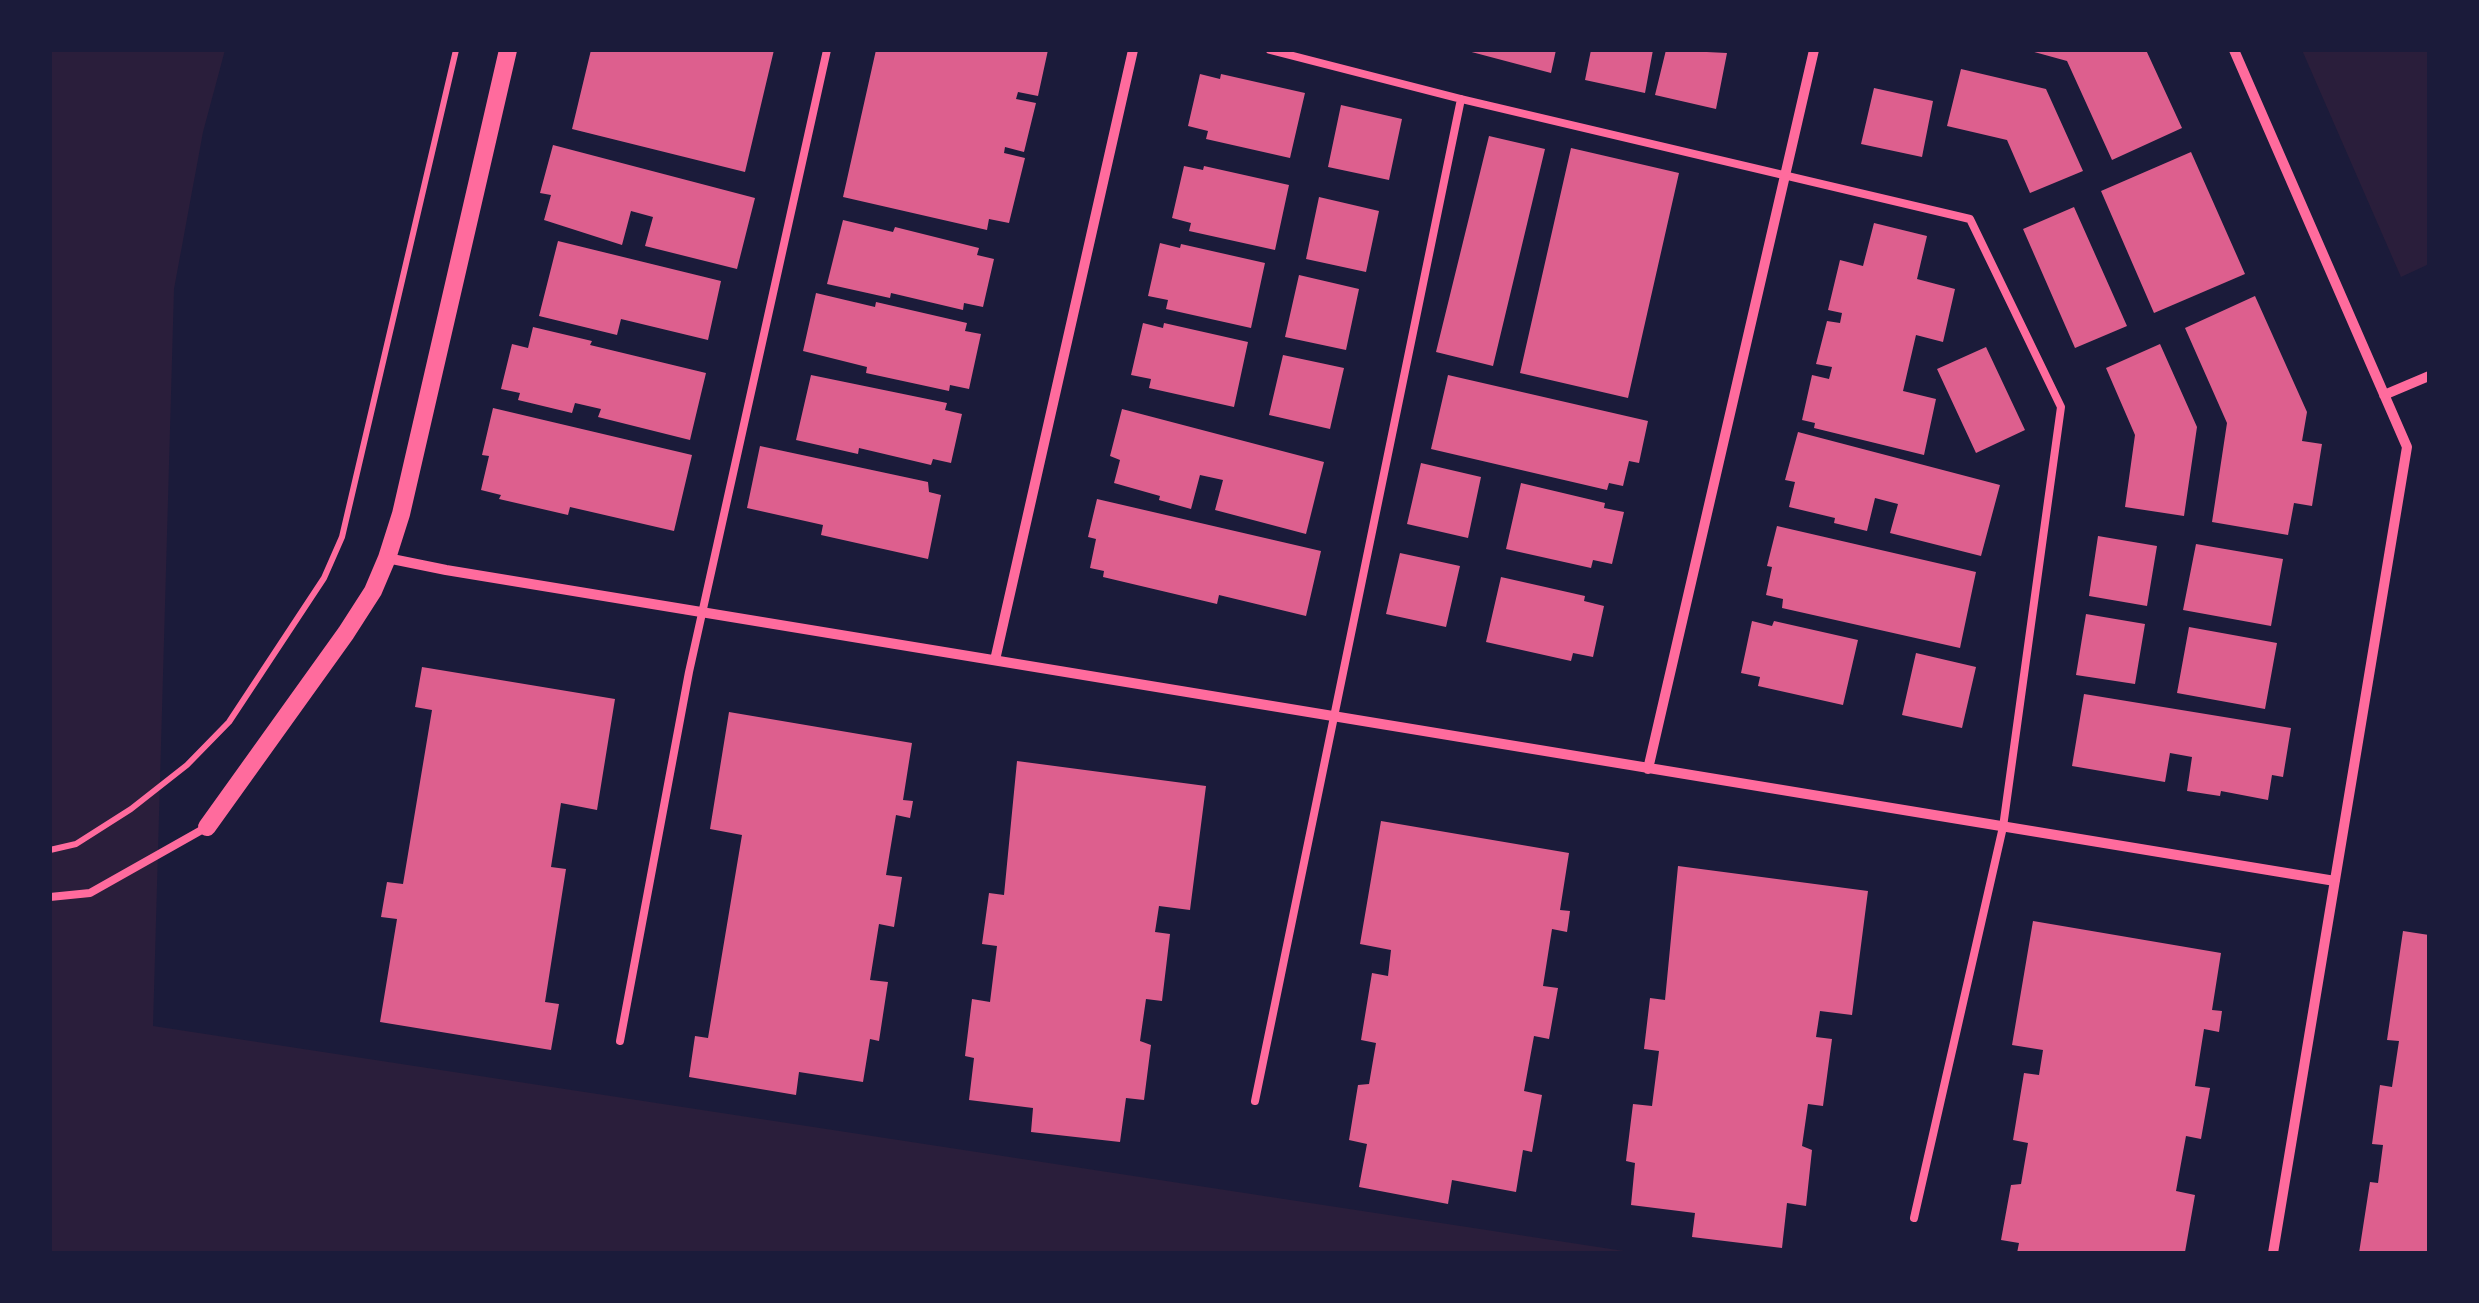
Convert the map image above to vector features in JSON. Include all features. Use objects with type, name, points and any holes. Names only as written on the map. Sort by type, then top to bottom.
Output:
[{"type":"street","points":[[207,827],[346,633],[388,558],[508,50]]},
{"type":"street","points":[[995,660],[1133,50]]},
{"type":"street","points":[[1648,768],[1814,50]]},
{"type":"street","points":[[2234,50],[2407,447],[2274,1253]]},
{"type":"street","points":[[2384,395],[2429,376]]},
{"type":"street","points":[[388,558],[2334,881]]},
{"type":"lane","points":[[620,1041],[703,612],[827,50]]},
{"type":"lane","points":[[1270,50],[1970,219],[2061,407],[2003,827],[1914,1218]]},
{"type":"lane","points":[[1255,1101],[1461,99]]},
{"type":"lane","points":[[50,897],[90,894],[207,827]]},
{"type":"path","points":[[50,850],[76,844],[187,766],[228,722],[324,578],[346,520],[456,50]]},
{"type":"shaded area","points":[[50,50],[225,50],[203,132],[174,289],[153,1026],[1637,1253],[50,1253]]},
{"type":"shaded area","points":[[2302,50],[2429,50],[2429,264],[2401,277]]},
{"type":"building","points":[[591,50],[774,50],[745,172],[572,129]]},
{"type":"building","points":[[876,50],[1048,50],[1038,96],[1018,92],[1016,99],[1036,103],[1024,152],[1005,147],[1004,153],[1025,158],[1009,223],[989,219],[987,230],[843,197]]},
{"type":"building","points":[[1464,50],[1556,50],[1551,73]]},
{"type":"building","points":[[1591,50],[1653,50],[1645,93],[1585,80]]},
{"type":"building","points":[[1666,50],[1727,53],[1716,109],[1655,95]]},
{"type":"building","points":[[2027,50],[2146,50],[2182,128],[2112,160],[2067,61]]},
{"type":"building","points":[[1961,69],[2046,89],[2083,171],[2030,193],[2007,140],[1947,126]]},
{"type":"building","points":[[1200,74],[1220,79],[1221,74],[1305,93],[1290,158],[1206,139],[1208,131],[1188,126]]},
{"type":"building","points":[[1874,88],[1933,101],[1922,157],[1861,144]]},
{"type":"building","points":[[1341,105],[1402,119],[1389,180],[1328,167]]},
{"type":"building","points":[[1489,136],[1545,149],[1493,366],[1436,352]]},
{"type":"building","points":[[553,145],[755,198],[737,269],[645,246],[653,217],[631,211],[622,245],[544,220],[551,195],[540,193]]},
{"type":"building","points":[[1571,148],[1679,173],[1628,398],[1520,373]]},
{"type":"building","points":[[2191,152],[2245,274],[2154,313],[2101,191]]},
{"type":"building","points":[[1184,166],[1203,170],[1204,166],[1289,185],[1275,250],[1189,231],[1191,223],[1172,218]]},
{"type":"building","points":[[1319,197],[1379,211],[1366,272],[1306,259]]},
{"type":"building","points":[[2074,207],[2127,326],[2075,348],[2023,229]]},
{"type":"building","points":[[843,220],[893,232],[895,227],[979,248],[977,255],[994,259],[983,307],[964,303],[963,310],[891,293],[890,298],[827,284]]},
{"type":"building","points":[[1874,223],[1927,236],[1917,279],[1955,289],[1943,342],[1916,335],[1903,391],[1936,399],[1924,455],[1814,428],[1815,423],[1802,420],[1812,375],[1829,379],[1832,367],[1816,364],[1827,321],[1840,323],[1842,313],[1828,310],[1840,260],[1863,266]]},
{"type":"building","points":[[558,241],[721,281],[708,340],[621,319],[617,335],[539,316]]},
{"type":"building","points":[[1160,243],[1265,263],[1251,328],[1166,309],[1168,300],[1148,296]]},
{"type":"building","points":[[1299,275],[1359,289],[1346,350],[1285,337]]},
{"type":"building","points":[[816,293],[967,323],[965,331],[981,334],[969,389],[950,385],[949,391],[866,373],[867,367],[803,351]]},
{"type":"building","points":[[2255,296],[2307,412],[2302,441],[2322,444],[2312,506],[2294,503],[2288,535],[2212,522],[2227,423],[2185,328]]},
{"type":"building","points":[[1143,323],[1163,328],[1164,323],[1248,342],[1234,407],[1149,388],[1151,379],[1131,375]]},
{"type":"building","points":[[533,327],[706,373],[690,440],[598,417],[601,409],[575,403],[572,413],[518,400],[520,393],[501,389],[512,344],[528,348]]},
{"type":"building","points":[[2160,344],[2197,427],[2184,516],[2125,507],[2135,435],[2106,368]]},
{"type":"building","points":[[1986,347],[2025,430],[1976,453],[1937,369]]},
{"type":"building","points":[[1283,355],[1344,368],[1330,429],[1269,415]]},
{"type":"building","points":[[811,375],[947,403],[945,410],[962,414],[951,463],[933,459],[931,465],[859,448],[858,454],[796,440]]},
{"type":"building","points":[[1448,375],[1648,421],[1639,463],[1629,461],[1623,486],[1609,483],[1607,490],[1431,449]]},
{"type":"building","points":[[493,408],[692,455],[674,531],[570,507],[568,515],[499,499],[501,495],[481,490],[489,456],[482,455]]},
{"type":"building","points":[[1122,409],[1324,462],[1306,534],[1215,510],[1223,480],[1200,475],[1191,509],[1114,483],[1120,460],[1110,456]]},
{"type":"building","points":[[1798,432],[2000,485],[1981,556],[1890,533],[1898,504],[1875,498],[1867,531],[1834,523],[1835,518],[1789,507],[1795,482],[1785,480]]},
{"type":"building","points":[[760,446],[928,482],[929,492],[941,495],[928,559],[821,535],[823,525],[747,508]]},
{"type":"building","points":[[1421,463],[1481,477],[1468,538],[1407,524]]},
{"type":"building","points":[[1521,483],[1605,503],[1604,508],[1624,512],[1612,564],[1593,560],[1591,568],[1506,549]]},
{"type":"building","points":[[1097,499],[1321,551],[1306,616],[1219,595],[1217,604],[1103,577],[1104,571],[1090,568],[1096,539],[1088,537]]},
{"type":"building","points":[[1777,526],[1976,572],[1960,648],[1782,608],[1783,599],[1766,595],[1772,567],[1767,566]]},
{"type":"building","points":[[2098,536],[2157,546],[2147,606],[2089,596]]},
{"type":"building","points":[[2196,544],[2283,559],[2271,626],[2183,610]]},
{"type":"building","points":[[1400,553],[1460,566],[1446,627],[1386,614]]},
{"type":"building","points":[[1501,577],[1585,596],[1584,601],[1604,606],[1593,657],[1573,653],[1571,661],[1486,642]]},
{"type":"building","points":[[2086,614],[2145,624],[2135,684],[2076,675]]},
{"type":"building","points":[[1752,621],[1772,626],[1774,621],[1858,640],[1843,705],[1758,686],[1760,677],[1741,673]]},
{"type":"building","points":[[2189,627],[2277,643],[2265,709],[2177,693]]},
{"type":"building","points":[[1916,653],[1976,667],[1962,728],[1902,715]]},
{"type":"building","points":[[422,667],[615,699],[597,810],[561,803],[551,867],[566,869],[545,1002],[559,1004],[551,1050],[380,1022],[397,919],[381,917],[387,882],[403,884],[432,710],[415,707]]},
{"type":"building","points":[[2084,694],[2291,728],[2283,777],[2272,775],[2268,800],[2221,791],[2220,796],[2187,791],[2192,757],[2170,753],[2165,782],[2072,766]]},
{"type":"building","points":[[729,712],[912,743],[903,800],[913,801],[910,818],[896,815],[886,875],[902,877],[894,927],[879,924],[870,980],[888,982],[879,1041],[870,1039],[863,1082],[799,1072],[796,1095],[689,1077],[695,1036],[708,1038],[742,835],[710,829]]},
{"type":"building","points":[[1017,761],[1206,786],[1190,910],[1159,906],[1155,932],[1170,934],[1162,1001],[1146,999],[1140,1041],[1151,1045],[1144,1100],[1126,1098],[1120,1142],[1031,1132],[1033,1108],[969,1100],[974,1058],[965,1056],[972,999],[990,1002],[997,946],[982,944],[989,893],[1004,895]]},
{"type":"building","points":[[1381,821],[1569,853],[1560,910],[1570,911],[1567,932],[1552,929],[1543,986],[1558,988],[1549,1039],[1534,1036],[1524,1091],[1542,1095],[1532,1152],[1523,1150],[1516,1192],[1452,1180],[1448,1204],[1359,1187],[1367,1144],[1349,1140],[1358,1085],[1369,1084],[1376,1043],[1361,1040],[1372,973],[1388,976],[1391,950],[1360,944]]},
{"type":"building","points":[[1678,866],[1868,891],[1852,1015],[1820,1011],[1816,1037],[1832,1039],[1823,1106],[1808,1104],[1802,1146],[1812,1150],[1806,1206],[1787,1203],[1782,1248],[1692,1237],[1695,1213],[1631,1205],[1635,1163],[1626,1161],[1633,1104],[1652,1106],[1659,1051],[1644,1049],[1650,998],[1665,1000]]},
{"type":"building","points":[[2033,921],[2221,953],[2212,1010],[2222,1011],[2219,1032],[2204,1029],[2195,1086],[2210,1088],[2201,1139],[2186,1136],[2176,1191],[2195,1195],[2185,1252],[2017,1253],[2019,1243],[2001,1240],[2011,1185],[2021,1184],[2028,1143],[2013,1140],[2024,1073],[2039,1075],[2043,1050],[2012,1045]]},
{"type":"building","points":[[2403,931],[2429,935],[2429,1253],[2359,1253],[2370,1182],[2378,1183],[2383,1145],[2372,1144],[2380,1085],[2392,1087],[2399,1041],[2387,1040]]}]
